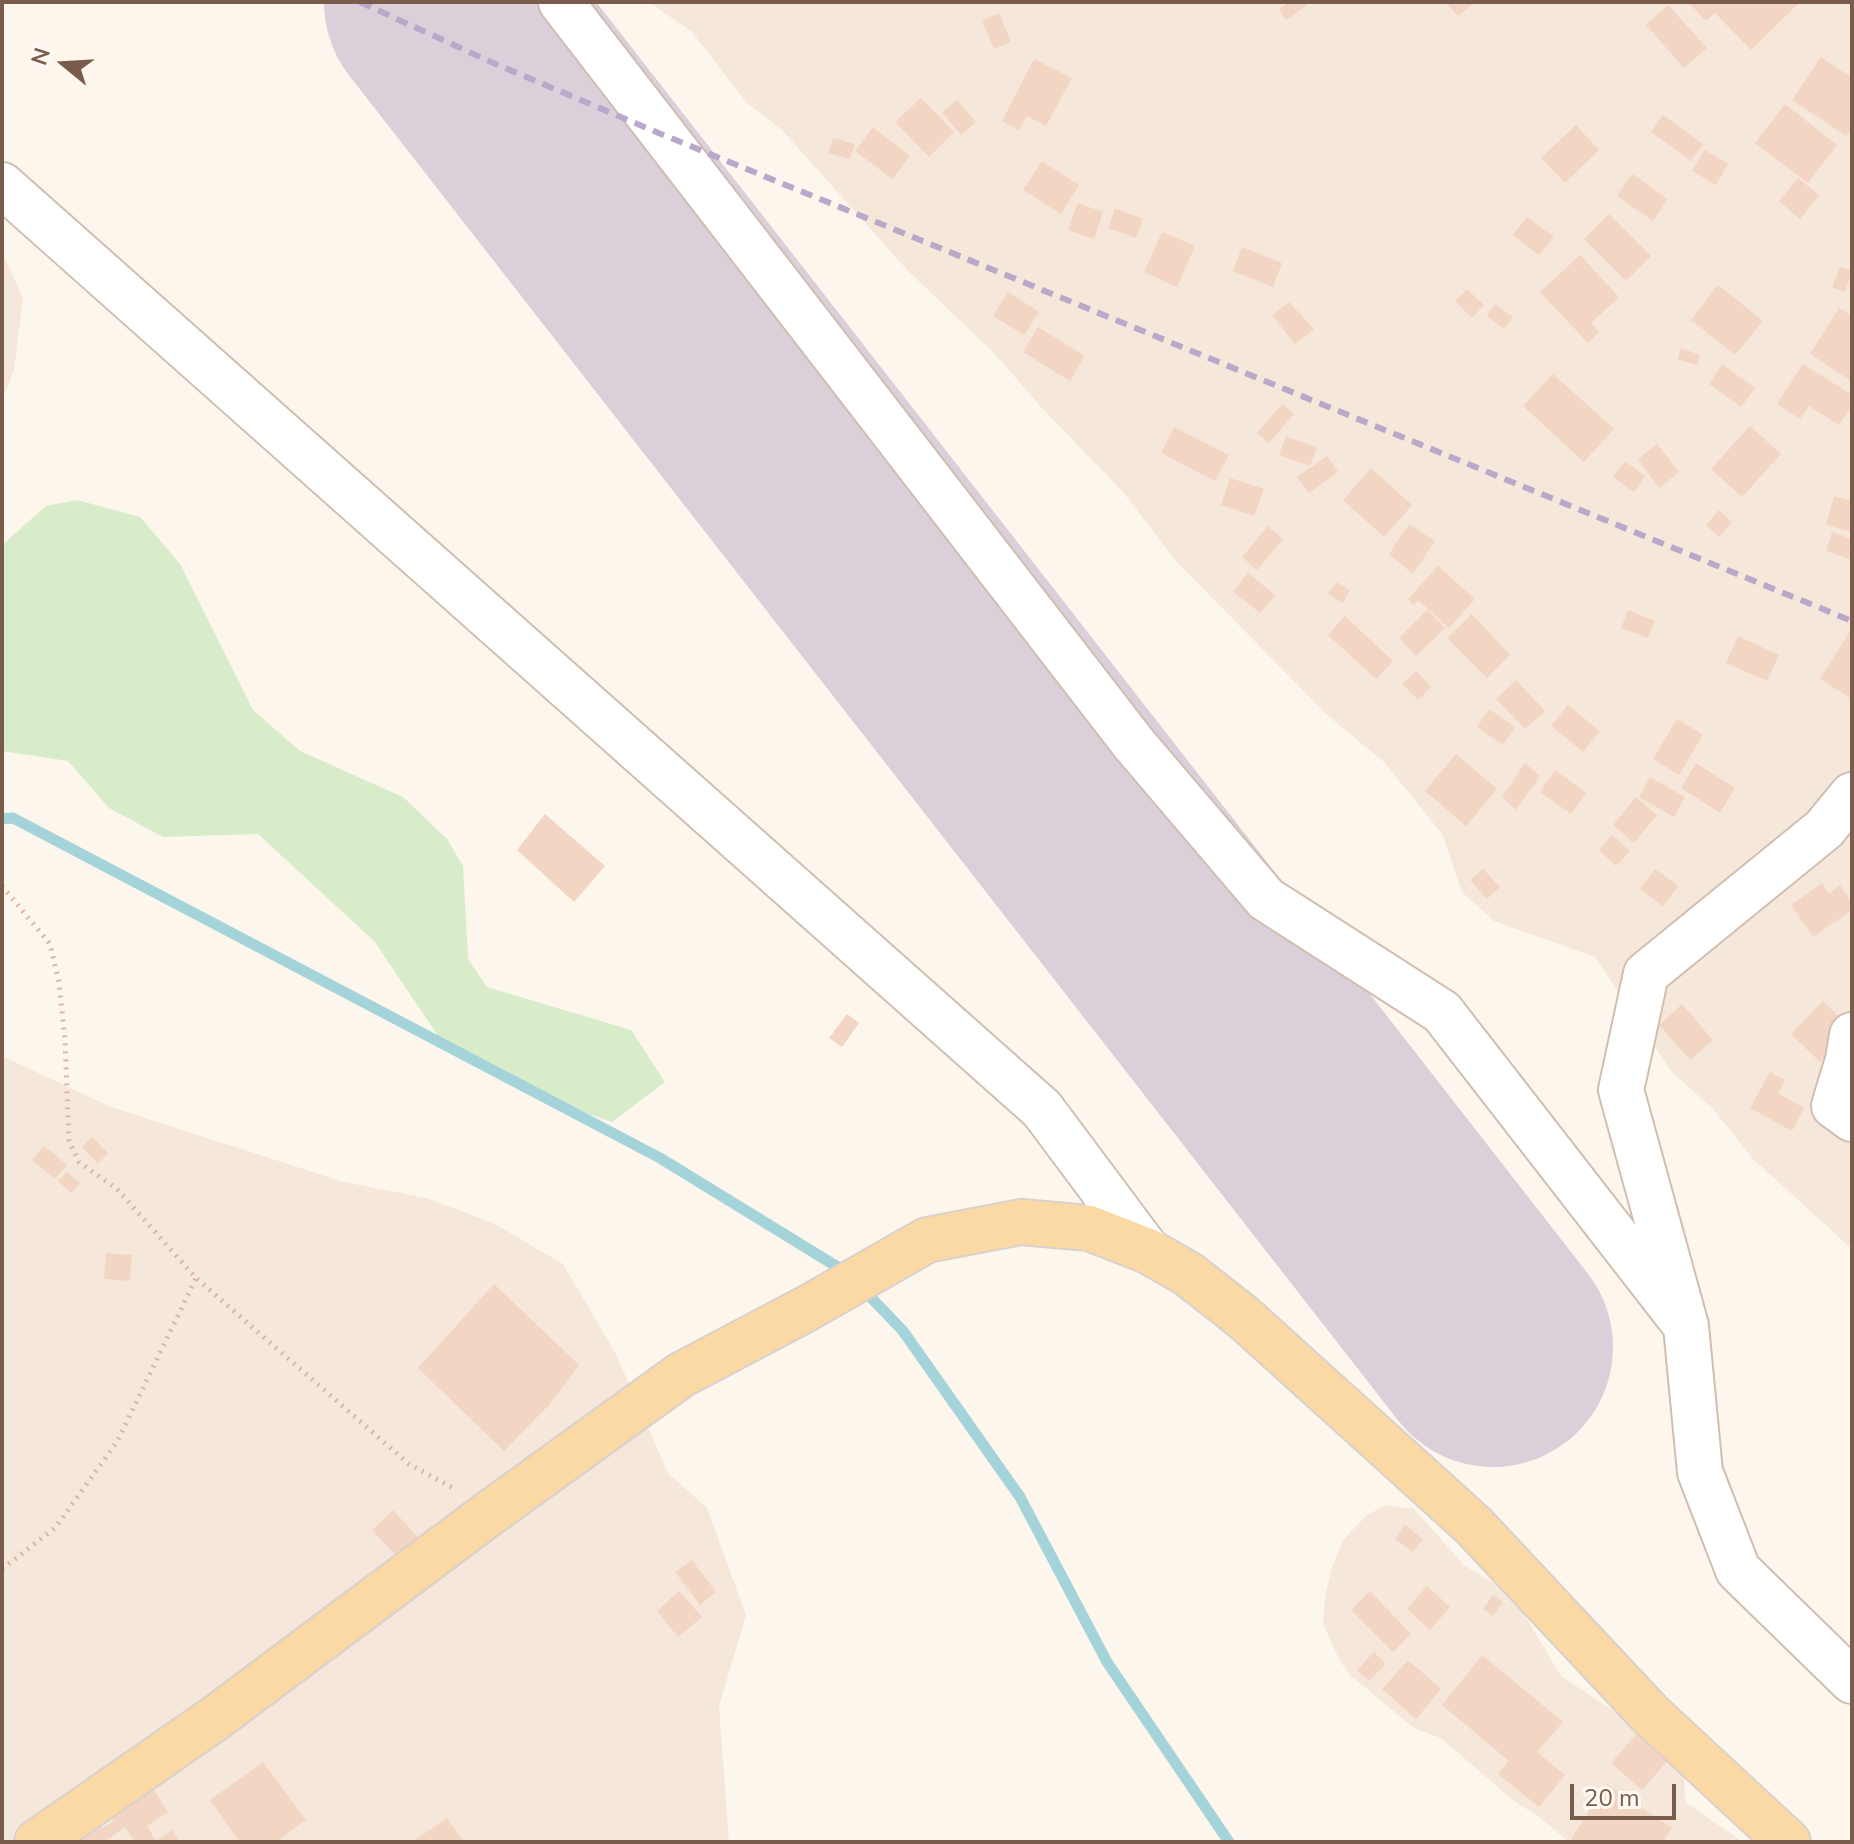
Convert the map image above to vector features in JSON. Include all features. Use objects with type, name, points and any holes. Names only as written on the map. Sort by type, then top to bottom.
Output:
[{"type":"main road","points":[[37,1842],[217,1717],[487,1515],[681,1375],[927,1240],[1021,1222],[1089,1228],[1148,1251],[1188,1274],[1243,1317],[1473,1525],[1650,1714],[1788,1842]]},
{"type":"street","points":[[561,2],[1125,731],[1266,899],[1442,1012],[1686,1326]]},
{"type":"street","points":[[2,185],[1042,1109],[1148,1251]]},
{"type":"street","points":[[1852,795],[1824,829],[1646,974],[1621,1090],[1686,1326],[1700,1472],[1738,1570],[1852,1681]]},
{"type":"street","points":[[1852,1035],[1834,1106],[1852,1119]]},
{"type":"path","points":[[2,886],[50,944],[59,982],[64,1026],[69,1141],[79,1162],[117,1189],[196,1278],[409,1464],[471,1497],[487,1515]]},
{"type":"path","points":[[2,1569],[55,1528],[117,1442],[196,1278]]},
{"type":"shaded area","points":[[649,2],[1852,2],[1852,1249],[1753,1159],[1713,1109],[1671,1071],[1595,957],[1494,921],[1462,892],[1443,835],[1384,762],[1326,714],[1176,561],[1123,492],[993,352],[908,271],[782,130],[747,103],[692,32]]},
{"type":"shaded area","points":[[2,252],[23,298],[14,370],[2,400]]},
{"type":"shaded area","points":[[2,1056],[111,1107],[344,1182],[426,1198],[493,1223],[563,1264],[616,1354],[668,1473],[707,1508],[746,1615],[719,1706],[729,1842],[2,1842]]},
{"type":"shaded area","points":[[1386,1505],[1414,1509],[1465,1566],[1500,1587],[1522,1611],[1561,1676],[1684,1763],[1685,1802],[1743,1842],[1569,1842],[1514,1801],[1441,1738],[1414,1728],[1350,1675],[1323,1624],[1325,1596],[1333,1564],[1344,1539],[1367,1515]]},
{"type":"green space","points":[[77,500],[140,517],[180,564],[253,710],[300,751],[403,797],[447,839],[463,866],[468,959],[487,987],[631,1030],[665,1082],[612,1122],[521,1091],[443,1043],[374,941],[258,834],[163,837],[109,808],[68,761],[2,751],[2,545],[46,506]]},
{"type":"building","points":[[1290,2],[1305,2],[1307,5],[1286,20],[1279,9]]},
{"type":"building","points":[[1445,2],[1475,2],[1458,16]]},
{"type":"building","points":[[1688,2],[1800,2],[1751,50],[1715,13],[1706,21]]},
{"type":"building","points":[[1668,5],[1707,48],[1684,68],[1646,25]]},
{"type":"building","points":[[999,13],[1011,42],[994,49],[982,20]]},
{"type":"building","points":[[1821,57],[1852,78],[1852,128],[1846,136],[1792,100]]},
{"type":"building","points":[[1034,59],[1072,78],[1046,126],[1027,116],[1019,130],[1002,121]]},
{"type":"building","points":[[921,98],[954,132],[929,157],[895,122]]},
{"type":"building","points":[[957,100],[976,122],[961,135],[942,112]]},
{"type":"building","points":[[1785,104],[1837,145],[1808,183],[1755,143]]},
{"type":"building","points":[[1663,115],[1703,144],[1691,161],[1651,132]]},
{"type":"building","points":[[1576,125],[1599,150],[1565,183],[1541,158]]},
{"type":"building","points":[[873,127],[910,156],[892,179],[855,151]]},
{"type":"building","points":[[833,138],[855,144],[850,159],[828,153]]},
{"type":"building","points":[[1705,150],[1728,164],[1716,185],[1692,171]]},
{"type":"building","points":[[1042,161],[1079,185],[1061,214],[1023,190]]},
{"type":"building","points":[[1632,174],[1668,199],[1653,221],[1617,196]]},
{"type":"building","points":[[1798,178],[1819,195],[1800,219],[1779,201]]},
{"type":"building","points":[[1078,203],[1103,212],[1094,239],[1068,230]]},
{"type":"building","points":[[1115,208],[1143,219],[1136,238],[1108,228]]},
{"type":"building","points":[[1609,214],[1651,256],[1626,281],[1584,239]]},
{"type":"building","points":[[1527,217],[1554,237],[1539,255],[1513,235]]},
{"type":"building","points":[[1162,232],[1195,246],[1177,287],[1144,272]]},
{"type":"building","points":[[1242,247],[1282,263],[1273,287],[1233,271]]},
{"type":"building","points":[[1580,255],[1619,297],[1591,323],[1599,332],[1588,343],[1540,292]]},
{"type":"building","points":[[1840,267],[1852,271],[1845,292],[1832,287]]},
{"type":"building","points":[[1718,285],[1763,321],[1735,355],[1691,320]]},
{"type":"building","points":[[1467,289],[1484,305],[1472,318],[1455,301]]},
{"type":"building","points":[[1008,292],[1039,312],[1024,335],[993,316]]},
{"type":"building","points":[[1289,302],[1314,329],[1295,344],[1272,315]]},
{"type":"building","points":[[1495,304],[1513,317],[1504,329],[1487,316]]},
{"type":"building","points":[[1839,308],[1852,316],[1852,382],[1810,354]]},
{"type":"building","points":[[1038,327],[1085,356],[1070,381],[1023,352]]},
{"type":"building","points":[[1681,348],[1700,355],[1697,365],[1677,359]]},
{"type":"building","points":[[1722,364],[1755,388],[1741,407],[1709,384]]},
{"type":"building","points":[[1803,364],[1852,395],[1852,406],[1839,425],[1809,406],[1800,419],[1777,404]]},
{"type":"building","points":[[1553,374],[1614,429],[1584,462],[1523,406]]},
{"type":"building","points":[[1282,404],[1294,414],[1269,443],[1257,433]]},
{"type":"building","points":[[1750,426],[1781,454],[1742,497],[1711,469]]},
{"type":"building","points":[[1174,427],[1229,455],[1215,481],[1161,453]]},
{"type":"building","points":[[1286,436],[1317,448],[1310,466],[1279,455]]},
{"type":"building","points":[[1657,444],[1679,472],[1659,488],[1638,459]]},
{"type":"building","points":[[1327,456],[1338,472],[1309,493],[1297,477]]},
{"type":"building","points":[[1625,461],[1645,476],[1634,492],[1613,477]]},
{"type":"building","points":[[1371,468],[1412,505],[1384,537],[1343,500]]},
{"type":"building","points":[[1230,478],[1264,489],[1254,516],[1221,505]]},
{"type":"building","points":[[1834,496],[1852,501],[1852,532],[1826,525]]},
{"type":"building","points":[[1719,510],[1732,522],[1719,537],[1706,525]]},
{"type":"building","points":[[1409,524],[1435,541],[1413,574],[1389,554]]},
{"type":"building","points":[[1268,526],[1283,539],[1257,570],[1242,557]]},
{"type":"building","points":[[1832,532],[1852,539],[1852,560],[1826,551]]},
{"type":"building","points":[[1438,566],[1475,599],[1449,628],[1418,600],[1414,605],[1408,599]]},
{"type":"building","points":[[1248,573],[1275,595],[1260,613],[1233,592]]},
{"type":"building","points":[[1336,582],[1350,590],[1343,603],[1328,594]]},
{"type":"building","points":[[1427,610],[1445,628],[1416,656],[1399,638]]},
{"type":"building","points":[[1628,610],[1655,621],[1648,638],[1621,628]]},
{"type":"building","points":[[1472,614],[1510,655],[1487,678],[1447,638]]},
{"type":"building","points":[[1345,616],[1393,661],[1376,679],[1328,635]]},
{"type":"building","points":[[1852,628],[1852,699],[1820,679]]},
{"type":"building","points":[[1738,636],[1779,655],[1767,681],[1726,663]]},
{"type":"building","points":[[1416,671],[1431,687],[1418,700],[1402,684]]},
{"type":"building","points":[[1516,680],[1545,711],[1525,729],[1496,699]]},
{"type":"building","points":[[1568,705],[1600,731],[1583,752],[1551,726]]},
{"type":"building","points":[[1489,709],[1515,727],[1503,745],[1477,727]]},
{"type":"building","points":[[1677,719],[1703,735],[1679,775],[1653,759]]},
{"type":"building","points":[[1456,754],[1497,789],[1466,826],[1425,791]]},
{"type":"building","points":[[1525,763],[1540,776],[1516,810],[1502,797]]},
{"type":"building","points":[[1696,763],[1735,788],[1720,813],[1681,788]]},
{"type":"building","points":[[1555,770],[1586,793],[1571,814],[1540,792]]},
{"type":"building","points":[[1650,777],[1685,797],[1674,817],[1639,797]]},
{"type":"building","points":[[1636,797],[1657,815],[1634,843],[1613,825]]},
{"type":"building","points":[[545,814],[605,866],[574,902],[517,850]]},
{"type":"building","points":[[1612,835],[1630,851],[1616,866],[1599,850]]},
{"type":"building","points":[[1483,869],[1500,887],[1487,899],[1470,880]]},
{"type":"building","points":[[1655,869],[1678,886],[1663,906],[1640,889]]},
{"type":"building","points":[[1822,883],[1829,894],[1840,885],[1852,903],[1852,910],[1813,937],[1791,905]]},
{"type":"building","points":[[1823,1001],[1851,1029],[1820,1062],[1791,1034]]},
{"type":"building","points":[[1682,1004],[1713,1040],[1690,1060],[1659,1025]]},
{"type":"building","points":[[847,1014],[859,1023],[842,1047],[829,1038]]},
{"type":"building","points":[[1770,1072],[1785,1080],[1778,1093],[1804,1108],[1792,1131],[1750,1108]]},
{"type":"building","points":[[92,1137],[108,1153],[98,1164],[82,1147]]},
{"type":"building","points":[[44,1146],[67,1165],[55,1179],[32,1160]]},
{"type":"building","points":[[67,1172],[80,1183],[71,1193],[58,1181]]},
{"type":"building","points":[[106,1253],[132,1255],[130,1281],[104,1279]]},
{"type":"building","points":[[494,1284],[579,1365],[549,1405],[504,1451],[418,1368]]},
{"type":"building","points":[[393,1510],[426,1546],[406,1566],[372,1530]]},
{"type":"building","points":[[1405,1525],[1423,1539],[1413,1552],[1395,1539]]},
{"type":"building","points":[[692,1560],[716,1592],[700,1605],[675,1572]]},
{"type":"building","points":[[1427,1586],[1450,1607],[1430,1630],[1407,1609]]},
{"type":"building","points":[[679,1591],[702,1617],[678,1637],[657,1611]]},
{"type":"building","points":[[1370,1591],[1411,1634],[1393,1652],[1351,1610]]},
{"type":"building","points":[[1493,1595],[1503,1602],[1493,1616],[1483,1609]]},
{"type":"building","points":[[1374,1652],[1386,1664],[1369,1681],[1357,1670]]},
{"type":"building","points":[[1482,1655],[1563,1722],[1537,1752],[1565,1775],[1539,1807],[1498,1774],[1509,1761],[1442,1705]]},
{"type":"building","points":[[1408,1660],[1441,1689],[1416,1719],[1382,1689]]},
{"type":"building","points":[[1644,1726],[1675,1752],[1642,1790],[1611,1763]]},
{"type":"building","points":[[263,1762],[306,1820],[276,1842],[240,1842],[210,1800]]},
{"type":"building","points":[[150,1784],[168,1812],[147,1826],[156,1841],[172,1830],[180,1842],[135,1842],[125,1827],[104,1842],[62,1842],[92,1813],[103,1828],[113,1821],[104,1806]]},
{"type":"building","points":[[1607,1784],[1672,1828],[1663,1842],[1576,1842],[1571,1839]]},
{"type":"building","points":[[447,1818],[464,1842],[412,1842]]},
{"type":"waterway","points":[[2,819],[13,818],[660,1158],[849,1274]]},
{"type":"waterway","points":[[860,1286],[903,1331],[1020,1497],[1107,1662],[1229,1842]]},
{"type":"runway","points":[[444,2],[1493,1347]]},
{"type":"railway","points":[[360,2],[661,134],[1852,621]]}]
